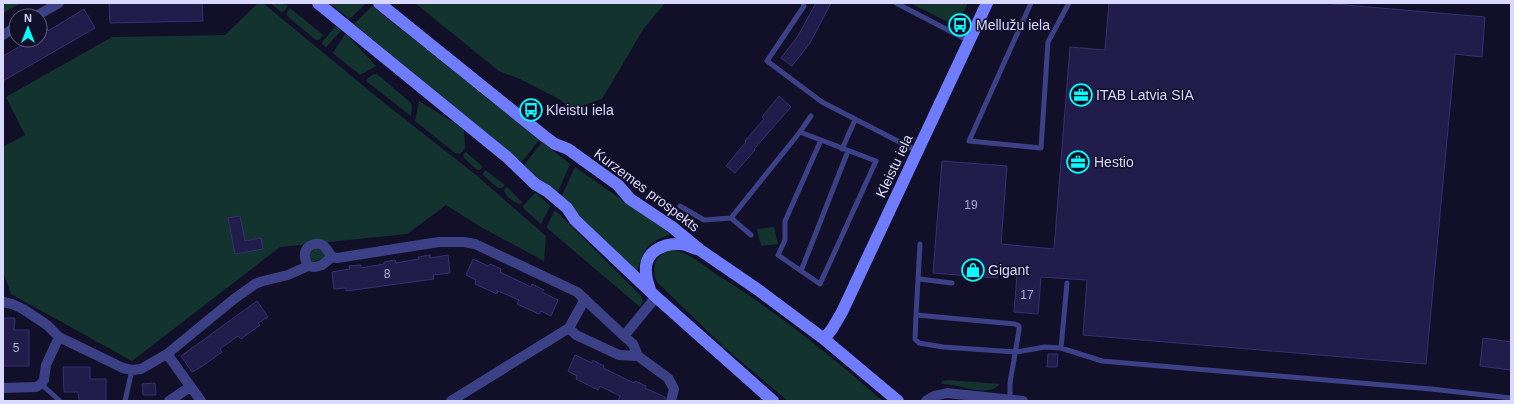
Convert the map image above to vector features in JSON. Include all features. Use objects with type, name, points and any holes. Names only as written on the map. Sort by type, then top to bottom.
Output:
[{"type":"main road","points":[[318,3],[507,157],[535,184],[547,191],[567,208],[575,220],[653,294],[772,401]]},
{"type":"main road","name":"Kurzemes prospekts","points":[[379,3],[544,136],[555,144],[568,149],[618,185],[630,199],[672,227],[700,250],[757,289],[824,339],[898,401]]},
{"type":"main road","name":"Kleistu iela","points":[[824,339],[842,312],[987,3]]},
{"type":"main road","points":[[653,294],[646,271],[646,264],[649,256],[655,250],[665,245],[682,244],[700,250]]},
{"type":"main road","points":[[755,386],[761,401]]},
{"type":"street","points":[[48,9],[59,3]]},
{"type":"street","points":[[308,266],[305,254],[308,248],[313,244],[319,244],[325,247],[332,257],[338,258],[439,242],[464,242],[486,248],[566,286],[585,299],[633,344],[638,356],[668,378],[674,389],[671,401]]},
{"type":"street","points":[[3,302],[23,309],[47,325],[59,337],[123,368],[132,370],[141,369],[167,354],[246,289],[262,281],[279,278],[308,266],[315,267],[322,265],[332,257]]},
{"type":"street","points":[[624,336],[653,294]]},
{"type":"street","points":[[451,401],[569,328],[585,299]]},
{"type":"street","points":[[569,328],[576,335],[619,355],[638,356]]},
{"type":"street","points":[[3,388],[36,387],[41,384],[44,380],[46,365],[59,337]]},
{"type":"street","points":[[167,354],[201,401]]},
{"type":"street","points":[[169,401],[190,387]]},
{"type":"street","points":[[926,401],[934,396],[947,393],[1023,401]]},
{"type":"lane","points":[[803,3],[804,6],[767,61],[822,102],[917,151]]},
{"type":"lane","points":[[896,3],[969,41]]},
{"type":"lane","points":[[1031,3],[969,141],[1041,148],[1048,42],[1069,3]]},
{"type":"lane","points":[[731,218],[800,132],[811,116]]},
{"type":"lane","points":[[842,148],[855,120]]},
{"type":"lane","points":[[800,132],[821,140],[842,148],[848,151],[876,161],[820,284],[778,255],[785,240],[785,221],[821,140]]},
{"type":"lane","points":[[801,270],[848,151]]},
{"type":"lane","points":[[680,206],[704,220],[731,218],[751,235]]},
{"type":"lane","points":[[920,244],[919,280],[914,339],[919,343],[1016,352],[1045,347],[1061,348],[1102,360],[1431,389],[1511,398]]},
{"type":"lane","points":[[919,280],[952,283]]},
{"type":"lane","points":[[1061,348],[1067,283]]},
{"type":"lane","points":[[916,315],[1015,324],[1019,326],[1010,383],[1010,400]]},
{"type":"lane","points":[[125,401],[132,370]]},
{"type":"lane","points":[[41,384],[60,401]]},
{"type":"green space","points":[[3,3],[21,3],[12,8],[8,8],[8,10],[3,13]]},
{"type":"green space","points":[[258,3],[263,3],[378,98],[476,175],[546,236],[544,261],[481,227],[446,205],[407,234],[280,247],[132,361],[11,294],[3,272],[3,147],[25,135],[6,97],[112,37],[225,35]]},
{"type":"green space","points":[[270,3],[283,3],[288,6],[281,12]]},
{"type":"green space","points":[[329,3],[366,3],[350,19]]},
{"type":"green space","points":[[415,3],[665,3],[644,28],[602,99],[572,109],[559,99],[520,79],[499,71]]},
{"type":"green space","points":[[910,3],[968,3],[956,26]]},
{"type":"green space","points":[[372,6],[539,140],[522,162],[354,24]]},
{"type":"green space","points":[[290,8],[323,35],[319,40],[316,40],[287,16]]},
{"type":"green space","points":[[336,26],[341,31],[326,47],[322,44],[323,41]]},
{"type":"green space","points":[[345,34],[376,66],[360,75],[333,53]]},
{"type":"green space","points":[[374,74],[377,74],[411,103],[411,116],[366,81]]},
{"type":"green space","points":[[419,101],[464,130],[465,148],[460,154],[455,153],[415,121]]},
{"type":"green space","points":[[542,142],[570,164],[557,194],[524,165]]},
{"type":"green space","points":[[466,152],[483,167],[480,170],[477,170],[464,158],[463,155]]},
{"type":"green space","points":[[575,167],[669,233],[669,235],[650,244],[641,258],[637,272],[561,198]]},
{"type":"green space","points":[[485,170],[505,185],[502,188],[498,188],[484,176],[483,174]]},
{"type":"green space","points":[[507,187],[522,202],[521,204],[513,201],[506,195],[504,190]]},
{"type":"green space","points":[[535,193],[550,206],[541,224],[524,209],[523,206]]},
{"type":"green space","points":[[555,210],[641,296],[643,302],[640,307],[547,228]]},
{"type":"green space","points":[[774,227],[778,244],[761,246],[757,229]]},
{"type":"green space","points":[[315,249],[322,251],[326,258],[310,262],[309,254]]},
{"type":"green space","points":[[674,250],[696,260],[781,318],[883,401],[788,401],[725,348],[657,282],[654,271],[656,261],[663,254]]},
{"type":"green space","points":[[948,380],[1000,384],[988,390],[980,390],[941,384],[942,381]]},
{"type":"building","points":[[109,3],[202,3],[203,21],[110,23]]},
{"type":"building","points":[[816,3],[831,3],[810,43],[792,66],[781,58],[798,36]]},
{"type":"building","points":[[1109,3],[1322,3],[1485,17],[1482,57],[1455,54],[1426,364],[1083,335],[1087,280],[1041,277],[1038,314],[1014,312],[1017,275],[998,274],[998,278],[933,273],[942,161],[1007,166],[1001,244],[1054,249],[1070,47],[1105,50]]},
{"type":"building","points":[[84,9],[95,28],[3,81],[3,56],[17,48],[48,48],[48,31]]},
{"type":"building","points":[[779,96],[791,107],[735,173],[726,166],[764,119],[762,117]]},
{"type":"building","points":[[240,216],[245,241],[261,238],[263,249],[235,254],[228,218]]},
{"type":"building","points":[[430,255],[430,258],[448,255],[450,273],[433,275],[434,279],[346,291],[346,288],[334,289],[332,272],[350,269],[349,266],[361,265],[361,268],[384,264],[384,262],[395,260],[396,263],[419,259],[418,257]]},
{"type":"building","points":[[473,259],[488,266],[490,264],[495,266],[501,269],[500,272],[531,287],[532,284],[544,290],[542,292],[558,300],[551,316],[541,311],[539,314],[517,304],[519,300],[498,291],[497,294],[475,284],[476,280],[466,275]]},
{"type":"building","points":[[257,301],[268,317],[258,323],[260,325],[241,339],[238,336],[220,349],[222,352],[192,372],[181,356]]},
{"type":"building","points":[[3,318],[15,318],[14,330],[29,330],[29,366],[3,366]]},
{"type":"building","points":[[1483,338],[1511,342],[1511,370],[1480,366]]},
{"type":"building","points":[[1048,354],[1058,354],[1057,367],[1047,367]]},
{"type":"building","points":[[575,355],[592,363],[593,360],[604,366],[603,368],[634,383],[635,381],[646,386],[645,388],[665,397],[665,401],[618,401],[620,396],[600,386],[598,390],[576,379],[577,376],[568,371]]},
{"type":"building","points":[[63,367],[90,367],[90,379],[106,379],[106,401],[79,401],[78,392],[64,392]]},
{"type":"building","points":[[155,383],[156,395],[143,395],[142,384]]},
{"type":"place","name":"Mellužu iela","points":[[960,25]]},
{"type":"place","name":"ITAB Latvia SIA","points":[[1081,95]]},
{"type":"place","name":"Kleistu iela","points":[[531,110]]},
{"type":"place","name":"Hestio","points":[[1078,162]]},
{"type":"place","name":"Gigant","points":[[973,270]]}]
